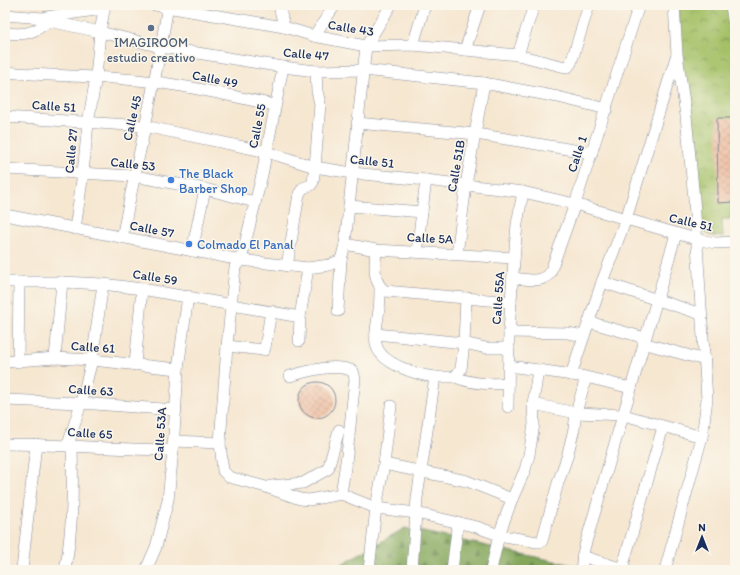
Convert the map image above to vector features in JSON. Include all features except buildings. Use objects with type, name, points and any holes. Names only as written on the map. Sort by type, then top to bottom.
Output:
[{"type":"street","name":"Calle 43","points":[[154,5],[168,6],[284,27],[314,36],[366,46],[413,45],[518,54],[568,67],[571,64],[589,5]]},
{"type":"street","points":[[279,5],[284,27]]},
{"type":"street","points":[[314,36],[335,5]]},
{"type":"street","points":[[338,311],[340,260],[345,244],[366,46],[391,5]]},
{"type":"street","points":[[413,45],[426,5]]},
{"type":"street","points":[[465,50],[480,5]]},
{"type":"street","points":[[518,54],[534,5]]},
{"type":"street","name":"Calle 1","points":[[514,278],[540,280],[547,277],[575,204],[639,5]]},
{"type":"street","points":[[665,570],[702,438],[707,399],[686,116],[677,54],[674,5]]},
{"type":"street","points":[[731,5],[735,33]]},
{"type":"street","name":"Calle 45","points":[[122,238],[144,126],[155,82],[168,6]]},
{"type":"street","points":[[5,33],[31,33],[37,30],[46,19],[104,7]]},
{"type":"street","name":"Calle 27","points":[[76,228],[88,123],[96,77],[104,7]]},
{"type":"street","name":"Calle 47","points":[[5,15],[46,19],[161,47],[283,67],[316,71],[363,70],[484,83],[607,108]]},
{"type":"street","points":[[571,375],[602,282],[626,220],[677,54]]},
{"type":"street","name":"Calle 55","points":[[283,67],[255,202],[241,260],[235,267],[227,346],[220,444],[223,471],[229,477],[266,487],[300,499],[309,500],[341,494]]},
{"type":"street","points":[[287,266],[299,194],[303,188],[311,185],[313,182],[320,104],[317,91],[316,71]]},
{"type":"street","name":"Calle 49","points":[[5,72],[31,75],[96,77],[155,82],[275,105]]},
{"type":"street","name":"Calle 51B","points":[[457,254],[466,185],[484,83]]},
{"type":"street","name":"Calle 51","points":[[5,117],[144,126],[266,152],[315,168],[523,192],[575,204],[696,239],[715,242],[735,242]]},
{"type":"street","points":[[357,123],[476,134],[592,153]]},
{"type":"street","name":"Calle 53","points":[[5,169],[134,176],[205,189],[255,202]]},
{"type":"street","points":[[417,252],[426,180]]},
{"type":"street","points":[[192,251],[205,189]]},
{"type":"street","name":"Calle 55A","points":[[508,407],[509,332],[514,278],[514,258],[517,224],[523,192]]},
{"type":"street","points":[[349,206],[422,212]]},
{"type":"street","name":"Calle 57","points":[[5,215],[241,260],[308,268],[329,266],[340,260]]},
{"type":"street","points":[[663,427],[624,570],[580,565],[676,234]]},
{"type":"street","name":"Calle 5A","points":[[345,244],[376,250],[514,258]]},
{"type":"street","points":[[376,250],[375,270],[377,282],[380,288],[375,342],[377,349],[402,369],[415,374],[435,377],[455,377],[468,383],[508,383]]},
{"type":"street","points":[[299,341],[300,317],[308,268]]},
{"type":"street","name":"Calle 59","points":[[5,282],[103,284],[188,296],[300,317]]},
{"type":"street","points":[[18,362],[19,282]]},
{"type":"street","points":[[55,358],[62,282]]},
{"type":"street","points":[[602,282],[701,314]]},
{"type":"street","points":[[66,570],[69,552],[73,480],[70,445],[92,360],[103,284]]},
{"type":"street","points":[[380,288],[385,291],[511,302]]},
{"type":"street","points":[[135,365],[142,289]]},
{"type":"street","name":"Calle 53A","points":[[146,570],[156,547],[168,500],[174,446],[178,368],[188,296]]},
{"type":"street","points":[[455,377],[461,369],[466,298]]},
{"type":"street","points":[[227,346],[264,350],[271,311]]},
{"type":"street","points":[[589,322],[705,360]]},
{"type":"street","points":[[509,332],[568,332],[584,336]]},
{"type":"street","points":[[376,334],[464,343],[486,348],[509,348]]},
{"type":"street","name":"Calle 61","points":[[5,362],[55,358],[178,368]]},
{"type":"street","points":[[509,366],[586,377],[631,388]]},
{"type":"street","points":[[290,376],[314,369],[346,368],[352,371],[354,378],[348,455],[341,494],[376,508],[416,513],[537,542],[542,541],[558,483],[567,457],[574,429],[576,413],[586,377]]},
{"type":"street","points":[[491,570],[499,534],[525,470],[529,455],[534,424],[533,404],[538,370]]},
{"type":"street","points":[[412,570],[416,513],[435,377]]},
{"type":"street","name":"Calle 63","points":[[5,400],[81,403],[176,410]]},
{"type":"street","points":[[533,404],[576,413],[624,415],[702,438]]},
{"type":"street","points":[[369,570],[376,508],[384,464],[391,406]]},
{"type":"street","points":[[266,487],[303,483],[328,469],[339,430]]},
{"type":"street","name":"Calle 65","points":[[5,444],[70,445],[138,450],[174,446],[220,444]]},
{"type":"street","points":[[22,570],[36,444]]},
{"type":"street","points":[[384,464],[467,481],[512,499]]},
{"type":"street","points":[[452,570],[458,522]]},
{"type":"green space","points":[[679,5],[727,5],[733,32],[735,57],[735,105],[731,219],[722,219],[723,237],[710,235],[699,227],[681,60]]},
{"type":"green space","points":[[405,528],[595,570],[331,570]]},
{"type":"place","name":"IMAGIROOM estudio creativo","points":[[151,28]]},
{"type":"place","name":"The Black Barber Shop","points":[[171,180]]},
{"type":"place","name":"Colmado El Panal","points":[[189,244]]}]
